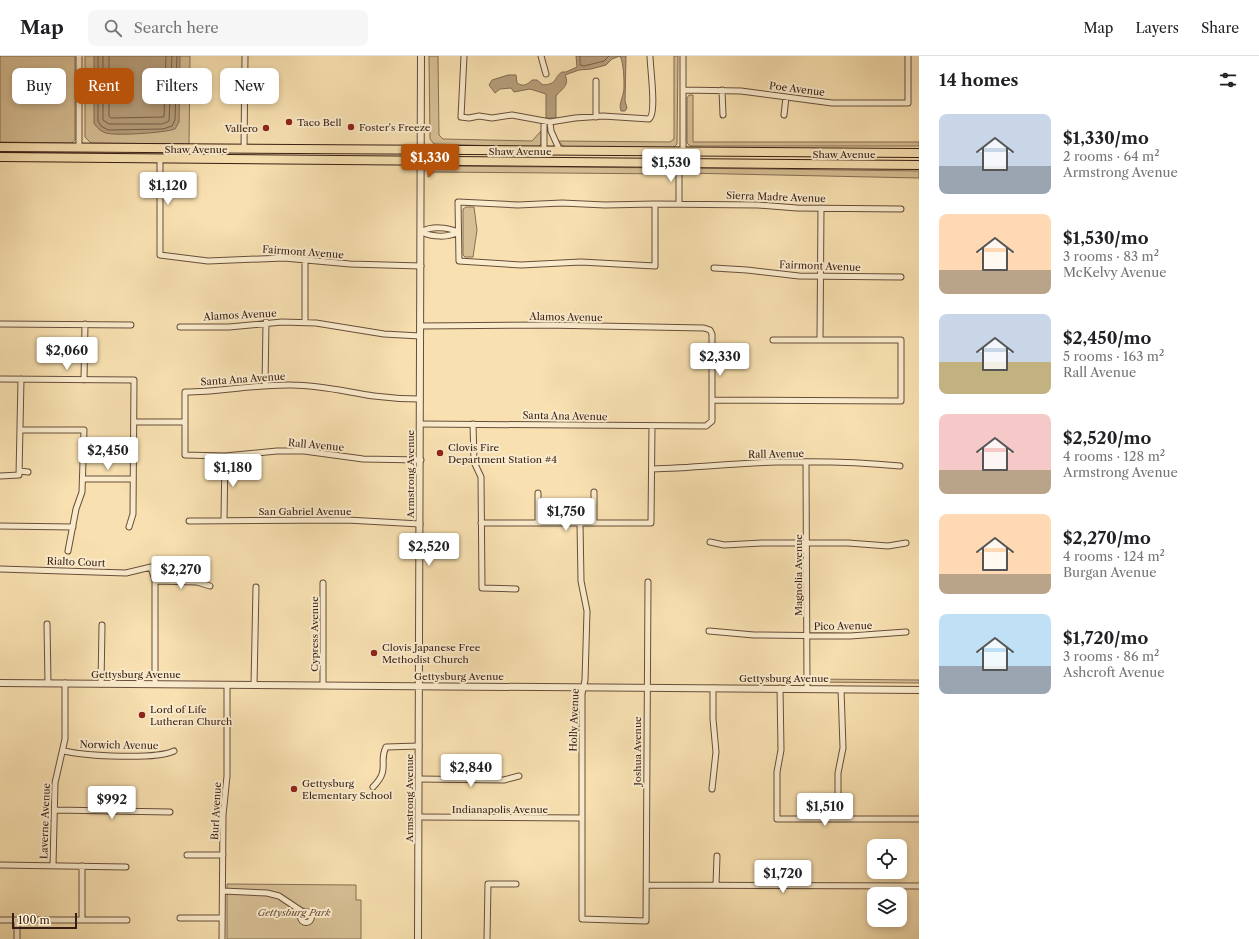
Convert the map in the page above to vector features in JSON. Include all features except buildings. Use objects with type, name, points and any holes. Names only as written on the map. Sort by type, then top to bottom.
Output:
[{"type":"main road","name":"Shaw Avenue","points":[[0,147],[421,151],[919,153]]},
{"type":"main road","points":[[0,156],[4,152],[30,151],[54,147]]},
{"type":"main road","points":[[46,158],[51,152],[77,152],[79,147]]},
{"type":"main road","points":[[160,159],[163,154],[185,153],[190,148]]},
{"type":"main road","points":[[217,159],[223,154],[241,153],[244,149]]},
{"type":"main road","points":[[617,162],[640,158],[676,158],[681,156],[683,152]]},
{"type":"main road","points":[[679,163],[688,157],[720,157],[744,153]]},
{"type":"main road","name":"Shaw Avenue","points":[[0,156],[46,158],[919,165]]},
{"type":"street","points":[[79,56],[79,147]]},
{"type":"street","points":[[244,149],[245,56]]},
{"type":"street","name":"Armstrong Avenue","points":[[418,939],[421,460],[421,56]]},
{"type":"street","points":[[464,56],[461,117],[469,118],[479,116],[492,118],[512,115],[550,122],[575,118],[615,116],[644,120],[651,118],[652,89],[650,56]]},
{"type":"street","points":[[541,56],[546,74]]},
{"type":"street","points":[[683,56],[683,152]]},
{"type":"street","name":"Poe Avenue","points":[[683,90],[722,90],[832,103],[908,103],[908,56]]},
{"type":"street","points":[[596,81],[596,117]]},
{"type":"street","points":[[722,90],[723,116]]},
{"type":"street","points":[[784,116],[786,97]]},
{"type":"street","points":[[544,122],[544,151]]},
{"type":"street","points":[[550,122],[550,131],[560,151]]},
{"type":"street","name":"Fairmont Avenue","points":[[160,159],[160,255],[208,261],[260,258],[305,259],[350,264],[421,266]]},
{"type":"street","points":[[679,163],[679,204]]},
{"type":"street","name":"Sierra Madre Avenue","points":[[458,232],[458,202],[518,205],[549,203],[605,205],[679,204],[901,209]]},
{"type":"street","points":[[421,232],[428,227],[452,229],[458,232],[459,261],[521,265],[581,262],[654,266],[655,204]]},
{"type":"street","points":[[820,340],[821,208]]},
{"type":"street","points":[[305,259],[305,322]]},
{"type":"street","name":"Fairmont Avenue","points":[[714,268],[820,277],[901,277]]},
{"type":"street","points":[[265,385],[266,322]]},
{"type":"street","name":"Alamos Avenue","points":[[180,327],[229,327],[266,322],[305,322],[335,325],[384,334],[420,336]]},
{"type":"street","points":[[0,324],[131,325]]},
{"type":"street","points":[[84,380],[85,324]]},
{"type":"street","name":"Alamos Avenue","points":[[420,326],[545,325],[704,328],[710,330],[712,334],[712,400]]},
{"type":"street","points":[[712,400],[901,401],[901,340],[773,340]]},
{"type":"street","points":[[0,379],[134,380],[133,514],[129,527]]},
{"type":"street","points":[[20,473],[21,379]]},
{"type":"street","name":"Santa Ana Avenue","points":[[185,422],[185,392],[213,392],[265,385],[313,386],[375,396],[420,399]]},
{"type":"street","name":"Santa Ana Avenue","points":[[420,424],[652,426],[710,424],[712,400]]},
{"type":"street","points":[[134,422],[185,422]]},
{"type":"street","name":"Rall Avenue","points":[[185,422],[185,455],[225,456],[277,451],[304,451],[363,459],[421,460]]},
{"type":"street","points":[[474,424],[474,462],[481,477],[482,588],[516,589]]},
{"type":"street","points":[[481,523],[651,523],[652,426]]},
{"type":"street","points":[[21,430],[84,430],[84,479],[68,551]]},
{"type":"street","points":[[224,520],[225,456]]},
{"type":"street","name":"Rall Avenue","points":[[652,469],[806,462],[900,466]]},
{"type":"street","name":"Magnolia Avenue","points":[[806,462],[808,543],[807,689]]},
{"type":"street","points":[[0,476],[28,472]]},
{"type":"street","points":[[84,479],[133,479]]},
{"type":"street","points":[[594,492],[594,523]]},
{"type":"street","points":[[538,493],[538,523]]},
{"type":"street","name":"San Gabriel Avenue","points":[[189,520],[347,520],[420,524]]},
{"type":"street","name":"Holly Avenue","points":[[580,523],[582,581],[587,611],[581,818],[582,919],[646,921]]},
{"type":"street","points":[[0,526],[73,527]]},
{"type":"street","points":[[710,542],[724,545],[848,543],[888,546],[906,543]]},
{"type":"street","name":"Rialto Court","points":[[0,569],[126,573],[151,567],[155,581]]},
{"type":"street","points":[[155,684],[155,581],[197,582],[210,586]]},
{"type":"street","name":"Joshua Avenue","points":[[646,921],[648,582]]},
{"type":"street","name":"Cypress Avenue","points":[[323,583],[323,685]]},
{"type":"street","points":[[254,685],[256,587]]},
{"type":"street","points":[[47,624],[48,683]]},
{"type":"street","points":[[101,684],[102,625]]},
{"type":"street","name":"Pico Avenue","points":[[709,632],[807,636],[850,636],[906,632]]},
{"type":"street","name":"Gettysburg Avenue","points":[[0,683],[919,690]]},
{"type":"street","name":"Laverne Avenue","points":[[53,865],[55,783],[66,739],[66,683]]},
{"type":"street","name":"Burl Avenue","points":[[222,939],[223,808],[227,776],[227,685]]},
{"type":"street","points":[[712,789],[716,752],[712,719],[713,688]]},
{"type":"street","points":[[780,688],[781,750],[778,772],[777,819],[919,819]]},
{"type":"street","points":[[838,818],[838,773],[843,748],[841,689]]},
{"type":"street","points":[[373,787],[380,780],[384,771],[384,751],[386,747],[419,746]]},
{"type":"street","name":"Norwich Avenue","points":[[64,751],[91,755],[145,756],[164,755],[174,751]]},
{"type":"street","points":[[419,779],[504,780],[519,776]]},
{"type":"street","points":[[55,810],[170,812]]},
{"type":"street","name":"Indianapolis Avenue","points":[[419,817],[581,818]]},
{"type":"street","points":[[187,855],[223,855]]},
{"type":"street","points":[[716,886],[717,856]]},
{"type":"street","points":[[0,865],[126,867]]},
{"type":"street","points":[[82,866],[82,920]]},
{"type":"street","points":[[487,939],[488,884],[516,884]]},
{"type":"street","points":[[646,886],[919,886]]},
{"type":"street","points":[[223,891],[267,893],[279,896],[303,912]]},
{"type":"street","points":[[180,918],[222,918]]},
{"type":"street","points":[[0,920],[127,920]]},
{"type":"street","points":[[17,920],[17,939]]},
{"type":"green space","points":[[0,56],[75,56],[75,140],[72,143],[0,142]]},
{"type":"green space","points":[[85,56],[190,56],[190,68],[142,68],[142,104],[189,104],[189,144],[91,143],[85,137],[85,104],[134,104],[134,68],[85,68]]},
{"type":"green space","points":[[429,56],[438,56],[439,135],[443,139],[532,141],[541,131],[541,144],[538,147],[434,144],[430,139]]},
{"type":"green space","points":[[674,56],[678,56],[677,144],[673,148],[565,147],[558,141],[670,142],[674,139]]},
{"type":"green space","points":[[689,95],[693,95],[693,142],[919,142],[919,146],[690,146],[687,143],[687,98]]},
{"type":"green space","points":[[431,166],[671,168],[674,174],[434,172],[428,177],[428,168]]},
{"type":"green space","points":[[688,168],[919,171],[919,178],[683,173]]},
{"type":"green space","points":[[466,207],[474,207],[477,230],[473,257],[465,257],[463,255],[463,209]]},
{"type":"green space","points":[[811,679],[919,680],[919,683],[814,682]]},
{"type":"green space","name":"Gettysburg Park","points":[[227,884],[356,885],[356,900],[361,900],[361,939],[227,939]]},
{"type":"water","points":[[94,56],[180,56],[180,68],[142,68],[142,104],[179,104],[179,122],[175,129],[151,133],[111,134],[99,129],[94,123],[94,104],[134,104],[134,68],[94,68]]},
{"type":"water","points":[[576,56],[620,56],[612,59],[606,65],[591,69],[579,70],[565,75],[567,82],[556,96],[556,118],[546,118],[546,94],[530,89],[514,92],[511,88],[500,89],[495,93],[489,85],[492,80],[508,75],[516,75],[517,83],[521,85],[527,84],[532,80],[537,80],[543,85],[551,83],[562,72],[566,72],[577,67]]},
{"type":"water","points":[[620,56],[626,56],[625,101],[627,108],[625,111],[621,111],[620,108],[624,84],[623,67]]},
{"type":"place","name":"Taco Bell","points":[[289,122]]},
{"type":"place","name":"Foster's Freeze","points":[[351,127]]},
{"type":"place","name":"Vallero","points":[[266,128]]},
{"type":"place","name":"Clovis Fire Department Station #4","points":[[440,453]]},
{"type":"place","name":"Clovis Japanese Free Methodist Church","points":[[374,653]]},
{"type":"place","name":"Lord of Life Lutheran Church","points":[[142,715]]},
{"type":"place","name":"Gettysburg Elementary School","points":[[294,789]]}]
